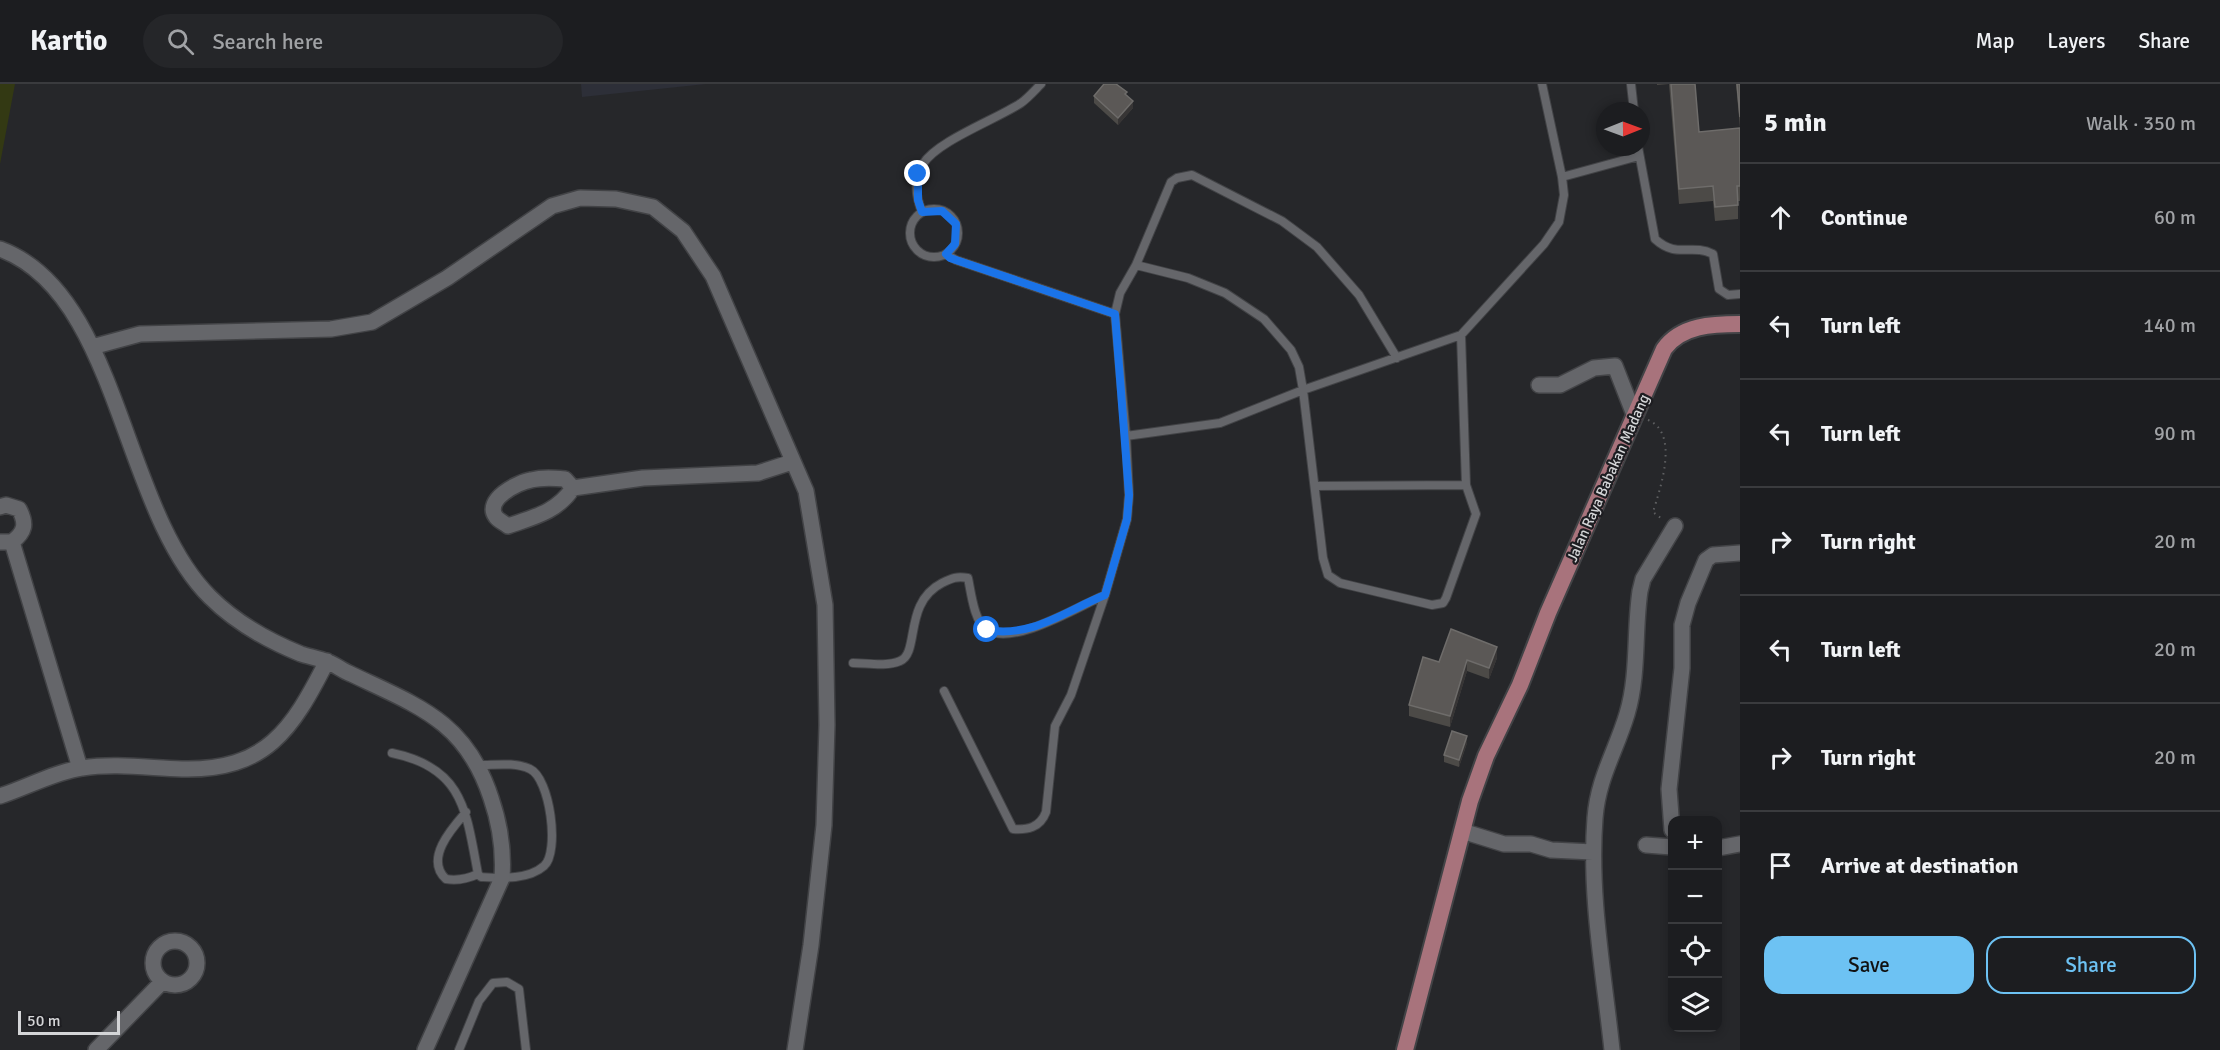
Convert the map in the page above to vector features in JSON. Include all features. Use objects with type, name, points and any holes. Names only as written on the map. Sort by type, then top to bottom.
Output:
[{"type":"main road","name":"Jalan Raya Babakan Madang","points":[[1405,1050],[1462,831],[1486,756],[1520,685],[1548,613],[1664,349],[1675,337],[1695,328],[1740,324]]},
{"type":"street","points":[[92,347],[140,334],[331,329],[372,322],[447,278],[552,206],[580,198],[616,199],[653,207],[683,231],[713,276],[806,491],[825,605],[827,725],[820,876],[795,1050]]},
{"type":"street","points":[[0,249],[18,255],[44,276],[73,314],[92,347],[148,494],[169,540],[188,573],[209,597],[243,623],[289,648],[327,661],[383,687],[428,712],[447,726],[480,765],[500,829],[503,854],[502,878],[425,1050]]},
{"type":"street","points":[[1539,386],[1560,385],[1594,368],[1615,366],[1635,417]]},
{"type":"street","points":[[573,488],[565,479],[528,480],[512,487],[497,499],[494,509],[496,517],[508,526],[545,513],[563,503],[573,488],[643,478],[758,473],[792,462]]},
{"type":"street","points":[[0,507],[6,505],[19,509],[25,521],[22,534],[6,542],[80,768]]},
{"type":"street","points":[[1612,1050],[1598,923],[1593,852],[1598,789],[1627,714],[1643,579],[1675,525]]},
{"type":"street","points":[[1671,816],[1669,789],[1682,668],[1682,625],[1706,560],[1713,555],[1740,553]]},
{"type":"street","points":[[0,796],[80,768],[202,768],[234,764],[268,748],[281,735],[309,698],[327,661]]},
{"type":"street","points":[[1462,831],[1504,844],[1531,844],[1551,850],[1593,852]]},
{"type":"street","points":[[1722,847],[1740,844]]},
{"type":"street","points":[[1646,845],[1668,847]]},
{"type":"street","points":[[96,1050],[162,982]]},
{"type":"lane","points":[[1041,84],[1023,102],[943,147],[924,162],[918,174],[917,187],[922,212],[911,228],[912,242],[926,256],[946,254],[956,260],[1115,314]]},
{"type":"lane","points":[[1126,436],[1211,426],[1303,390],[1461,334],[1553,233],[1563,208],[1562,177],[1542,84]]},
{"type":"lane","points":[[1631,84],[1633,102]]},
{"type":"lane","points":[[1562,177],[1623,156]]},
{"type":"lane","points":[[1639,156],[1655,239],[1673,252],[1704,250],[1713,254],[1719,289],[1728,295],[1740,294]]},
{"type":"lane","points":[[944,692],[1012,829],[1035,827],[1043,820],[1046,812],[1055,726],[1071,695],[1105,595],[1127,519],[1129,473],[1115,314],[1120,293],[1136,265],[1171,182],[1185,175],[1198,176],[1282,222],[1317,247],[1359,295],[1397,358]]},
{"type":"lane","points":[[922,212],[942,211],[956,224],[955,244],[946,254]]},
{"type":"lane","points":[[1136,265],[1208,285],[1264,319],[1291,350],[1299,367],[1303,390],[1325,568],[1333,580],[1432,605],[1443,603],[1446,598],[1475,519],[1475,509],[1466,485],[1461,334]]},
{"type":"lane","points":[[1315,486],[1466,485]]},
{"type":"lane","points":[[853,663],[881,664],[900,661],[906,657],[911,644],[917,608],[932,588],[956,576],[968,578],[980,621],[987,630],[1000,632],[1026,630],[1048,624],[1082,604],[1105,595]]},
{"type":"lane","points":[[392,753],[418,759],[431,766],[454,787],[466,812],[478,874],[482,878],[528,875],[545,866],[550,856],[551,823],[547,793],[542,779],[531,769],[510,765],[480,765]]},
{"type":"lane","points":[[466,812],[447,833],[439,855],[439,869],[446,879],[453,880],[465,879],[478,874]]},
{"type":"lane","points":[[459,1050],[479,1001],[493,983],[507,982],[519,989],[526,1050]]},
{"type":"path","points":[[1635,417],[1652,422],[1663,437],[1665,468],[1653,512],[1675,525]]},
{"type":"shaded area","points":[[581,84],[706,84],[582,97]]},
{"type":"green space","points":[[0,84],[15,84],[0,164]]},
{"type":"building","points":[[1104,84],[1116,84],[1127,92],[1125,94],[1133,101],[1118,118],[1094,96]]},
{"type":"building","points":[[1671,84],[1695,84],[1699,132],[1740,128],[1738,205],[1715,207],[1713,186],[1679,189]]},
{"type":"building","points":[[1737,84],[1740,84],[1740,117]]},
{"type":"building","points":[[1451,629],[1497,647],[1489,668],[1467,660],[1450,716],[1409,705],[1423,657],[1439,662]]},
{"type":"building","points":[[1452,731],[1467,736],[1459,760],[1444,755]]},
{"type":"route","points":[[918,174],[918,200],[922,212],[935,209],[942,211],[953,218],[956,224],[958,231],[955,244],[946,254],[950,258],[1085,306],[1115,314],[1129,495],[1127,519],[1121,544],[1105,595],[1082,604],[1048,624],[1026,630],[1000,632],[987,630]]}]
